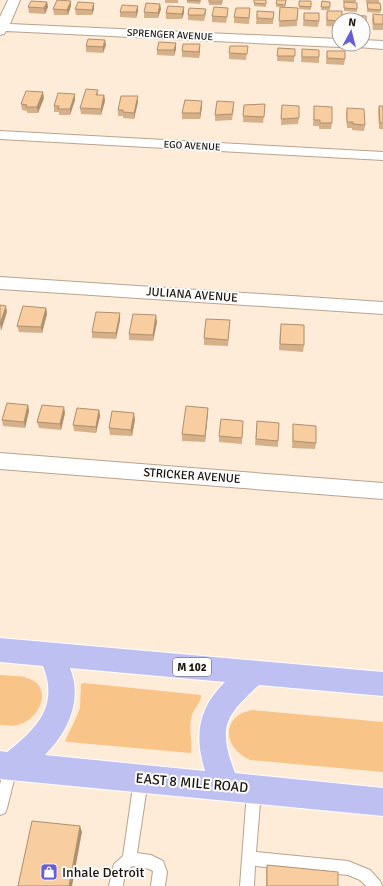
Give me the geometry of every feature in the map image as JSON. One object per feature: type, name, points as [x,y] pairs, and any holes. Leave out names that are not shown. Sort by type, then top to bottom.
[{"type":"highway","name":"M 102","points":[[0,650],[383,684]]},
{"type":"highway","points":[[6,765],[28,753],[44,737],[59,709],[62,686],[51,654]]},
{"type":"highway","points":[[225,786],[213,751],[211,739],[212,725],[216,714],[225,700],[255,672]]},
{"type":"highway","name":"EAST 8 MILE ROAD","points":[[6,765],[383,802]]},
{"type":"street","points":[[0,29],[14,0]]},
{"type":"street","name":"SPRENGER AVENUE","points":[[0,29],[331,43]]},
{"type":"street","points":[[371,44],[383,45]]},
{"type":"street","name":"EGO AVENUE","points":[[0,135],[383,156]]},
{"type":"street","name":"JULIANA AVENUE","points":[[0,282],[383,308]]},
{"type":"street","name":"STRICKER AVENUE","points":[[0,461],[383,490]]},
{"type":"lane","points":[[0,808],[6,765]]},
{"type":"lane","points":[[116,886],[119,869],[129,859],[141,778]]},
{"type":"lane","points":[[247,886],[254,789]]},
{"type":"lane","points":[[249,858],[348,868],[365,875],[375,886]]},
{"type":"lane","points":[[129,859],[151,862],[158,866],[160,872],[158,886]]},
{"type":"shaded area","points":[[0,675],[19,676],[30,679],[41,689],[41,703],[38,710],[27,721],[11,726],[0,725]]},
{"type":"shaded area","points":[[84,683],[201,695],[191,720],[191,753],[65,741],[80,708],[81,684]]},
{"type":"shaded area","points":[[252,710],[383,722],[383,772],[250,760],[234,748],[230,740],[229,732],[230,725],[235,719],[242,713]]},
{"type":"building","points":[[57,0],[71,1],[67,10],[53,9]]},
{"type":"building","points":[[209,0],[222,0],[222,2],[209,2]]},
{"type":"building","points":[[254,0],[266,0],[266,4],[254,3]]},
{"type":"building","points":[[277,0],[286,0],[285,5],[276,4]]},
{"type":"building","points":[[31,1],[47,2],[44,8],[28,7]]},
{"type":"building","points":[[299,1],[311,1],[311,7],[299,6]]},
{"type":"building","points":[[322,1],[330,2],[330,7],[321,7]]},
{"type":"building","points":[[78,2],[94,3],[92,10],[75,9]]},
{"type":"building","points":[[344,2],[357,3],[357,9],[344,8]]},
{"type":"building","points":[[146,3],[160,4],[158,13],[144,12]]},
{"type":"building","points":[[367,3],[380,3],[381,10],[368,9]]},
{"type":"building","points":[[122,5],[138,6],[136,12],[120,12]]},
{"type":"building","points":[[168,6],[184,7],[182,14],[166,13]]},
{"type":"building","points":[[214,7],[228,8],[227,17],[212,16]]},
{"type":"building","points":[[280,7],[298,8],[297,20],[279,21]]},
{"type":"building","points":[[189,8],[206,9],[204,15],[188,15]]},
{"type":"building","points":[[236,8],[250,8],[249,18],[234,17]]},
{"type":"building","points":[[257,11],[274,12],[273,19],[257,18]]},
{"type":"building","points":[[327,11],[342,11],[331,12],[331,20],[327,20]]},
{"type":"building","points":[[304,13],[319,13],[319,21],[304,20]]},
{"type":"building","points":[[373,14],[383,15],[383,24],[374,24]]},
{"type":"building","points":[[88,39],[105,40],[103,47],[86,46]]},
{"type":"building","points":[[159,42],[176,43],[174,50],[157,50]]},
{"type":"building","points":[[183,44],[200,44],[199,52],[182,51]]},
{"type":"building","points":[[230,46],[248,46],[247,54],[229,53]]},
{"type":"building","points":[[278,48],[295,49],[295,56],[277,56]]},
{"type":"building","points":[[302,49],[319,50],[319,57],[302,57]]},
{"type":"building","points":[[327,51],[345,52],[345,59],[327,58]]},
{"type":"building","points":[[86,89],[98,90],[96,95],[104,95],[101,109],[80,108]]},
{"type":"building","points":[[26,91],[43,92],[37,107],[26,107],[27,105],[21,104]]},
{"type":"building","points":[[58,93],[75,94],[70,109],[58,109],[59,106],[54,106]]},
{"type":"building","points":[[121,96],[138,96],[134,113],[118,110]]},
{"type":"building","points":[[185,100],[202,101],[200,113],[182,113]]},
{"type":"building","points":[[217,101],[234,102],[232,114],[215,115]]},
{"type":"building","points":[[265,104],[264,117],[243,116],[244,105]]},
{"type":"building","points":[[282,105],[299,106],[299,118],[281,119]]},
{"type":"building","points":[[314,106],[332,107],[332,123],[320,123],[320,120],[314,120]]},
{"type":"building","points":[[379,106],[383,106],[383,123],[380,123]]},
{"type":"building","points":[[347,108],[364,109],[365,125],[347,122]]},
{"type":"building","points":[[0,305],[6,306],[0,324]]},
{"type":"building","points":[[23,306],[46,308],[41,327],[17,326]]},
{"type":"building","points":[[96,312],[120,313],[116,333],[92,332]]},
{"type":"building","points":[[133,314],[156,315],[153,335],[129,334]]},
{"type":"building","points":[[206,319],[230,320],[228,340],[204,338]]},
{"type":"building","points":[[281,324],[304,325],[304,345],[280,344]]},
{"type":"building","points":[[7,403],[28,405],[24,422],[2,420]]},
{"type":"building","points":[[42,405],[64,407],[60,424],[37,422]]},
{"type":"building","points":[[186,406],[208,408],[205,436],[182,434]]},
{"type":"building","points":[[77,408],[99,410],[96,427],[73,425]]},
{"type":"building","points":[[112,411],[134,413],[131,430],[109,428]]},
{"type":"building","points":[[221,419],[243,421],[242,438],[219,436]]},
{"type":"building","points":[[257,421],[279,423],[278,441],[256,439]]},
{"type":"building","points":[[293,424],[316,426],[316,443],[293,441]]},
{"type":"building","points":[[32,821],[80,826],[69,886],[18,886]]},
{"type":"building","points":[[267,865],[338,872],[338,886],[267,886]]},
{"type":"place","name":"Inhale Detroit","points":[[49,872]]}]
